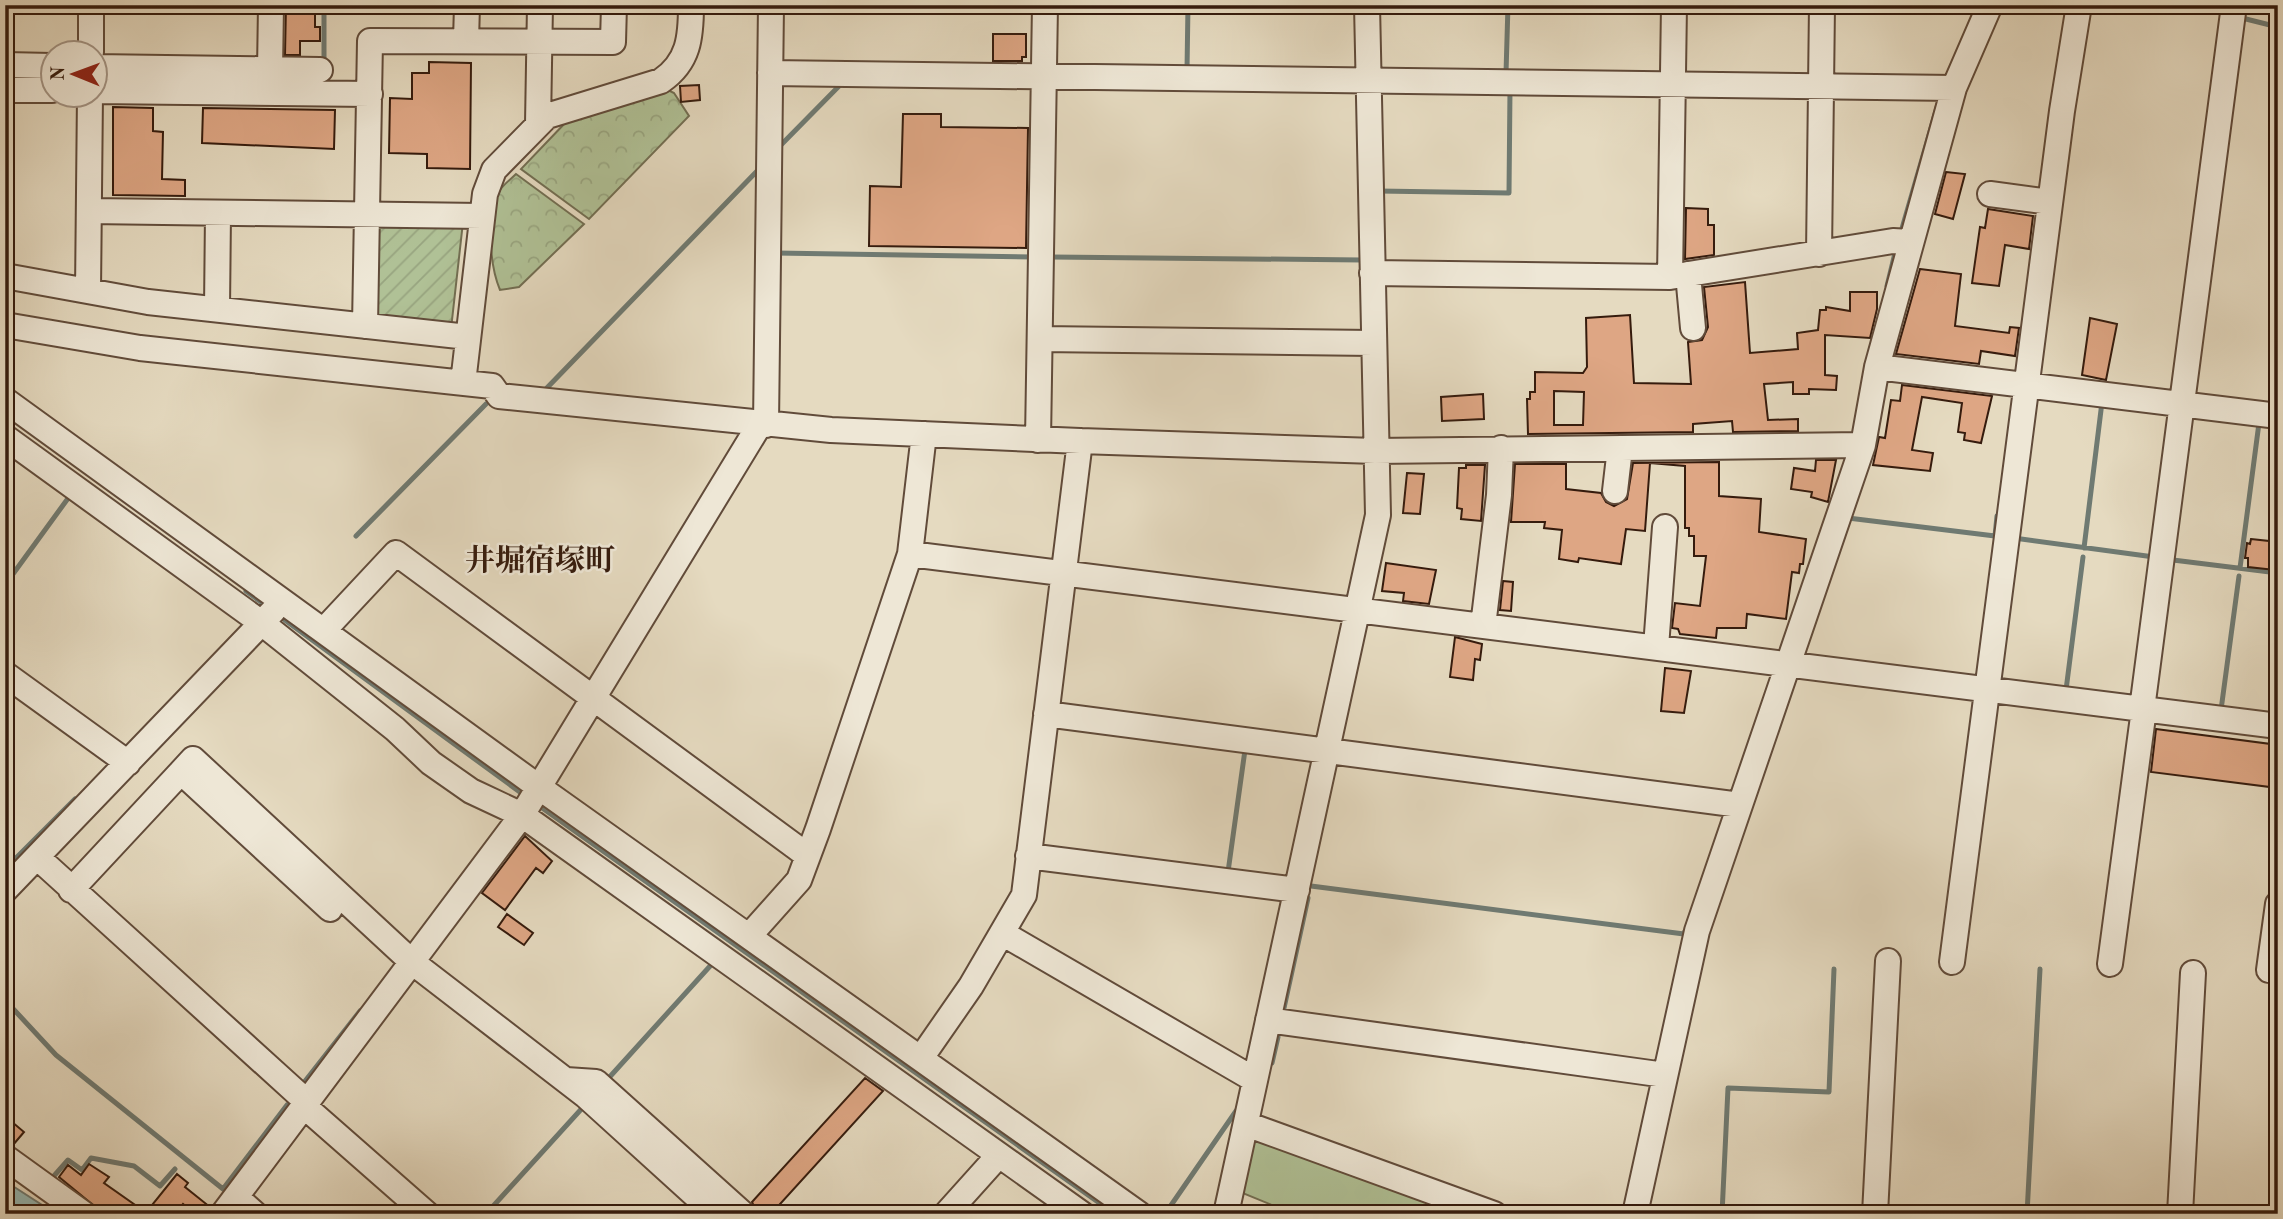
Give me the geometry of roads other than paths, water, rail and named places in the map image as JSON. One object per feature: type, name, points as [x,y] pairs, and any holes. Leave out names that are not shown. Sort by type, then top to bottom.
[{"type":"street","points":[[91,5],[91,38]]},
{"type":"street","points":[[270,69],[271,5]]},
{"type":"street","points":[[466,41],[467,5]]},
{"type":"street","points":[[538,124],[540,5]]},
{"type":"street","points":[[365,326],[370,41],[613,42],[614,5]]},
{"type":"street","points":[[463,383],[485,194],[494,170],[547,116],[661,81],[674,72],[691,38],[691,5]]},
{"type":"street","points":[[255,1214],[230,1205],[531,801],[763,424],[771,5]]},
{"type":"street","points":[[1038,440],[1045,5]]},
{"type":"street","points":[[1226,1214],[1378,515],[1367,5]]},
{"type":"street","points":[[1674,5],[1673,84],[1679,276],[1693,328]]},
{"type":"street","points":[[1819,254],[1822,5]]},
{"type":"street","points":[[1634,1214],[1697,931],[1863,445],[1877,367],[1954,88],[1990,5]]},
{"type":"street","points":[[1952,962],[2050,202],[2079,5]]},
{"type":"street","points":[[2110,964],[2180,404],[2234,5]]},
{"type":"street","points":[[5,65],[38,66]]},
{"type":"street","points":[[108,67],[320,70]]},
{"type":"street","points":[[770,73],[1954,88]]},
{"type":"street","points":[[5,90],[38,90]]},
{"type":"street","points":[[108,91],[370,94]]},
{"type":"street","points":[[88,291],[90,108]]},
{"type":"street","points":[[1990,194],[2050,202]]},
{"type":"street","points":[[89,211],[482,216]]},
{"type":"street","points":[[217,309],[218,213]]},
{"type":"street","points":[[1372,273],[1679,276],[1893,242],[1910,242]]},
{"type":"street","points":[[5,276],[217,309],[468,337]]},
{"type":"street","points":[[5,325],[140,348],[492,386],[499,396],[763,424],[1080,442],[1375,450],[1668,449],[1720,444],[1863,445]]},
{"type":"street","points":[[1040,339],[1373,343]]},
{"type":"street","points":[[1877,367],[2278,416]]},
{"type":"street","points":[[5,400],[272,612],[431,763],[471,791],[531,801],[749,936],[1139,1214]]},
{"type":"street","points":[[749,936],[799,880],[808,856],[910,554],[924,434]]},
{"type":"street","points":[[5,437],[272,612],[324,630],[531,801],[999,1155],[1082,1214]]},
{"type":"street","points":[[921,1058],[971,986],[1024,895],[1080,442]]},
{"type":"street","points":[[1483,626],[1499,495],[1501,448]]},
{"type":"street","points":[[1615,491],[1620,449]]},
{"type":"street","points":[[1656,647],[1665,527]]},
{"type":"street","points":[[324,630],[396,554],[808,856]]},
{"type":"street","points":[[910,554],[2278,726]]},
{"type":"street","points":[[5,890],[272,612]]},
{"type":"street","points":[[5,674],[121,770]]},
{"type":"street","points":[[5,694],[99,761],[121,770]]},
{"type":"street","points":[[1046,714],[1740,805]]},
{"type":"street","points":[[71,890],[193,759],[407,969],[566,1080],[716,1214]]},
{"type":"street","points":[[1028,856],[1297,890]]},
{"type":"street","points":[[37,857],[427,1214]]},
{"type":"street","points":[[2269,970],[2278,904]]},
{"type":"street","points":[[1002,933],[1255,1080]]},
{"type":"street","points":[[1875,1214],[1888,961]]},
{"type":"street","points":[[2180,1214],[2193,974]]},
{"type":"street","points":[[1268,1020],[1665,1075]]},
{"type":"street","points":[[566,1080],[597,1082],[743,1214]]},
{"type":"street","points":[[1245,1124],[1494,1214]]},
{"type":"street","points":[[946,1214],[999,1155]]},
{"type":"street","points":[[5,1157],[84,1214]]},
{"type":"water","points":[[5,1181],[56,1214],[5,1214]]},
{"type":"waterway","points":[[11,56],[12,5]]},
{"type":"waterway","points":[[324,5],[324,60]]},
{"type":"waterway","points":[[1187,70],[1188,5]]},
{"type":"waterway","points":[[1506,73],[1508,5]]},
{"type":"waterway","points":[[2201,5],[2225,12]]},
{"type":"waterway","points":[[2242,18],[2278,27]]},
{"type":"waterway","points":[[777,149],[844,81]]},
{"type":"waterway","points":[[1378,191],[1509,193],[1510,89]]},
{"type":"waterway","points":[[1901,232],[1938,104]]},
{"type":"waterway","points":[[542,393],[760,168]]},
{"type":"waterway","points":[[1887,286],[1896,249]]},
{"type":"waterway","points":[[775,253],[1034,257]]},
{"type":"waterway","points":[[1051,257],[1362,260],[1362,256]]},
{"type":"waterway","points":[[2084,548],[2102,402]]},
{"type":"waterway","points":[[356,536],[486,404]]},
{"type":"waterway","points":[[2240,568],[2259,423]]},
{"type":"waterway","points":[[5,585],[69,497]]},
{"type":"waterway","points":[[1848,518],[1995,536],[1997,516]]},
{"type":"waterway","points":[[2014,538],[2154,557]]},
{"type":"waterway","points":[[2066,690],[2083,557]]},
{"type":"waterway","points":[[2173,560],[2278,573]]},
{"type":"waterway","points":[[2221,710],[2239,576]]},
{"type":"waterway","points":[[246,591],[268,607]]},
{"type":"waterway","points":[[278,615],[524,795]]},
{"type":"waterway","points":[[1232,872],[1228,872],[1245,750]]},
{"type":"waterway","points":[[5,869],[75,799]]},
{"type":"waterway","points":[[538,805],[1115,1214]]},
{"type":"waterway","points":[[2270,900],[2278,841]]},
{"type":"waterway","points":[[1311,886],[1684,934],[1685,931]]},
{"type":"waterway","points":[[1284,1008],[1308,898]]},
{"type":"waterway","points":[[606,1081],[711,965]]},
{"type":"waterway","points":[[1722,1214],[1728,1088],[1829,1092],[1834,969]]},
{"type":"waterway","points":[[2027,1214],[2040,969]]},
{"type":"waterway","points":[[5,1000],[56,1055],[223,1189],[287,1105]]},
{"type":"waterway","points":[[302,1085],[360,1011]]},
{"type":"waterway","points":[[1272,1063],[1278,1037]]},
{"type":"waterway","points":[[486,1214],[585,1105]]},
{"type":"waterway","points":[[1165,1214],[1236,1111]]},
{"type":"waterway","points":[[53,1177],[68,1160],[82,1170],[91,1158],[134,1166],[160,1186],[175,1169]]},
{"type":"district","name":"井堀宿塚町","points":[[540,562]]}]
